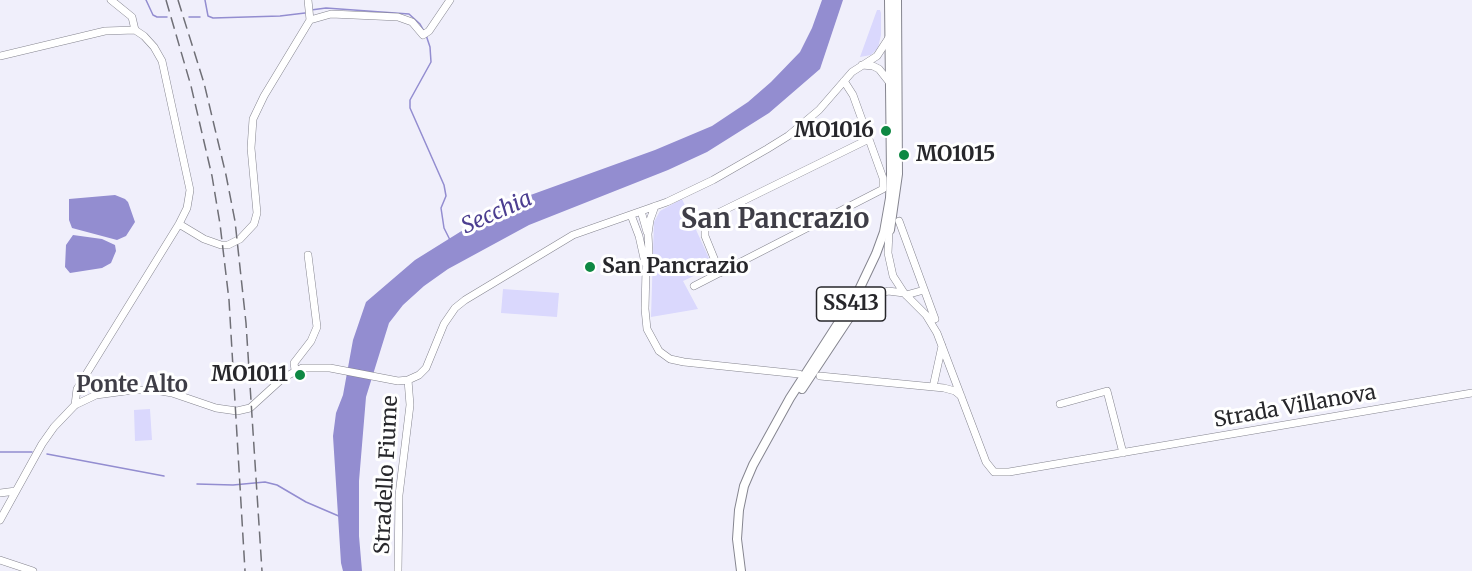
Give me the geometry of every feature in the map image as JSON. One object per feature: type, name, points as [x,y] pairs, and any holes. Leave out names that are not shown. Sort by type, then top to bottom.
[{"type":"main road","name":"SS413","points":[[741,571],[738,527],[744,486],[759,452],[790,398],[857,294],[884,232],[890,198],[891,174],[889,0]]},
{"type":"main road","name":"SS413","points":[[778,421],[845,324],[871,277],[889,231],[898,174],[897,0]]},
{"type":"street","points":[[111,0],[132,17],[135,30]]},
{"type":"street","points":[[179,224],[204,239],[221,245],[240,239],[254,224],[257,213],[251,148],[253,119],[264,96],[310,20],[308,0]]},
{"type":"street","points":[[310,20],[337,14],[398,17],[412,22],[423,35],[429,31],[450,0]]},
{"type":"street","points":[[0,56],[105,31],[135,30],[144,36],[162,61],[190,185],[187,208],[179,224],[76,389],[75,405]]},
{"type":"street","points":[[0,520],[42,444],[65,414],[88,398],[106,393],[145,389],[172,393],[216,408],[244,411],[283,378],[295,370],[308,367],[330,368],[392,380],[408,380],[419,375],[426,368],[444,324],[455,308],[465,300],[573,235],[656,206],[713,180],[788,136],[819,110],[852,72],[877,56],[890,36]]},
{"type":"street","points":[[862,65],[879,69],[891,84]]},
{"type":"street","points":[[694,286],[880,192],[884,186],[883,178],[854,95],[844,81]]},
{"type":"street","points":[[720,273],[705,236],[705,225],[710,218],[869,139]]},
{"type":"street","points":[[656,206],[650,220],[648,234],[645,309],[647,330],[655,346],[664,355],[684,362],[799,374]]},
{"type":"street","points":[[641,211],[648,234]]},
{"type":"street","points":[[631,215],[639,236],[646,269]]},
{"type":"street","points":[[898,221],[935,319]]},
{"type":"street","points":[[889,231],[888,253],[896,283],[926,315],[942,342],[964,401]]},
{"type":"street","points":[[295,370],[294,363],[311,341],[317,327],[308,255]]},
{"type":"street","points":[[845,324],[863,303],[877,295],[888,291],[905,294],[924,290]]},
{"type":"street","points":[[933,387],[942,342]]},
{"type":"street","points":[[820,376],[933,387],[955,391],[964,401]]},
{"type":"street","name":"Stradello Fiume","points":[[398,571],[399,495],[410,405],[408,380]]},
{"type":"street","points":[[1060,404],[1107,391],[1123,453]]},
{"type":"street","name":"Strada Villanova","points":[[964,401],[986,462],[994,472],[1009,472],[1472,393]]},
{"type":"street","points":[[0,493],[16,491]]},
{"type":"street","points":[[0,560],[33,571]]},
{"type":"shaded area","points":[[877,10],[881,13],[881,35],[878,48],[871,55],[860,57]]},
{"type":"shaded area","points":[[682,199],[713,267],[683,281],[698,309],[651,317],[654,222],[660,211]]},
{"type":"shaded area","points":[[503,289],[559,293],[557,317],[501,313]]},
{"type":"shaded area","points":[[150,409],[152,440],[135,441],[134,410]]},
{"type":"water","name":"Secchia","points":[[822,0],[843,0],[820,69],[769,113],[707,152],[668,170],[529,225],[448,269],[403,305],[389,323],[366,397],[359,481],[359,536],[362,571],[343,571],[333,436],[353,340],[366,302],[415,260],[484,217],[525,197],[655,150],[712,126],[748,102],[800,52]]},
{"type":"water","points":[[115,195],[128,202],[135,222],[126,236],[117,240],[72,228],[69,220],[69,199]]},
{"type":"water","points":[[73,235],[102,239],[115,245],[116,251],[111,263],[102,268],[70,273],[65,267],[66,245]]},
{"type":"waterway","points":[[146,0],[153,15],[167,17]]},
{"type":"waterway","points":[[205,0],[208,16],[213,18],[305,13]]},
{"type":"waterway","points":[[311,10],[326,8],[409,14],[424,31]]},
{"type":"waterway","points":[[189,17],[200,17]]},
{"type":"waterway","points":[[426,35],[431,62],[410,100],[410,108],[444,185],[446,196],[441,208],[444,228],[450,240]]},
{"type":"waterway","points":[[0,452],[32,452]]},
{"type":"waterway","points":[[47,454],[164,476]]},
{"type":"waterway","points":[[197,484],[233,485],[265,482],[277,485],[306,502],[341,517]]},
{"type":"railway","points":[[166,0],[191,86],[212,176],[220,224],[229,300],[245,571]]},
{"type":"railway","points":[[178,0],[204,83],[235,221],[246,323],[262,571]]},
{"type":"place","name":"MO1016","points":[[886,131]]},
{"type":"place","name":"MO1015","points":[[904,155]]},
{"type":"place","name":"San Pancrazio","points":[[590,267]]},
{"type":"place","name":"MO1011","points":[[300,375]]},
{"type":"district","name":"San Pancrazio","points":[[775,220]]},
{"type":"district","name":"Ponte Alto","points":[[132,386]]}]
